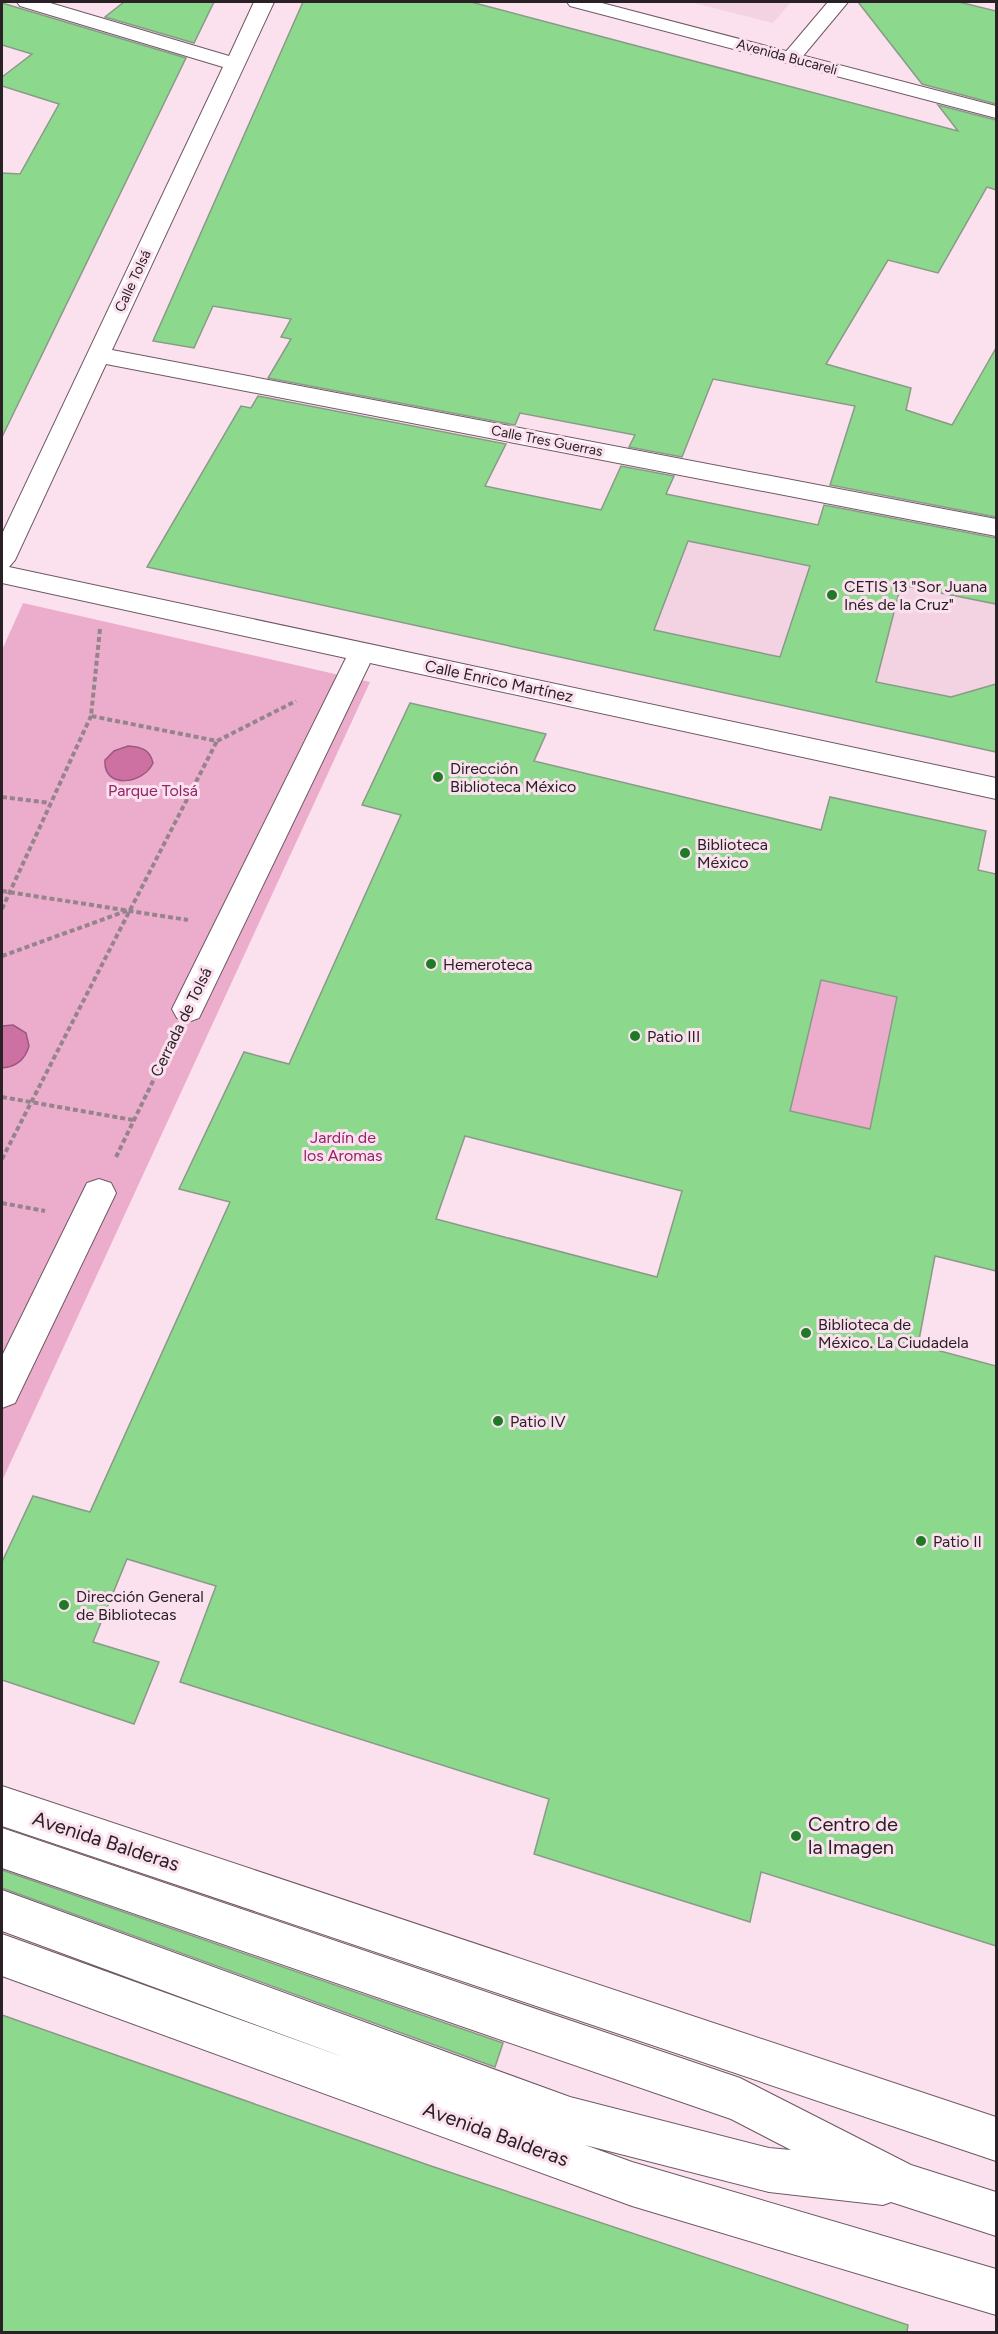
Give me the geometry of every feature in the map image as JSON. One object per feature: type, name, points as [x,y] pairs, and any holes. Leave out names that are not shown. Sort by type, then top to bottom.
[{"type":"street","points":[[27,2],[235,64]]},
{"type":"street","name":"Calle Tolsá","points":[[2,560],[264,2]]},
{"type":"street","name":"Avenida Bucareli","points":[[577,2],[996,112]]},
{"type":"street","points":[[791,58],[838,2]]},
{"type":"street","name":"Calle Tres Guerras","points":[[98,355],[996,528]]},
{"type":"street","name":"Calle Enrico Martínez","points":[[2,574],[104,596],[357,662],[996,789]]},
{"type":"street","name":"Cerrada de Tolsá","points":[[188,1009],[357,662]]},
{"type":"street","points":[[2,1392],[99,1192]]},
{"type":"street","name":"Avenida Balderas","points":[[2,1806],[996,2139]]},
{"type":"street","points":[[2,1848],[740,2100],[903,2185],[996,2214]]},
{"type":"street","points":[[2,1911],[570,2120],[769,2170],[903,2185]]},
{"type":"street","name":"Avenida Balderas","points":[[2,1955],[632,2184],[996,2292]]},
{"type":"path","points":[[2,909],[91,716],[104,596]]},
{"type":"path","points":[[2,1159],[217,741],[357,662]]},
{"type":"path","points":[[91,716],[217,741]]},
{"type":"path","points":[[2,796],[50,803]]},
{"type":"path","points":[[2,891],[228,926]]},
{"type":"path","points":[[2,956],[130,910]]},
{"type":"path","name":"Cerrada de Tolsá","points":[[99,1192],[188,1009]]},
{"type":"path","points":[[2,1097],[133,1120]]},
{"type":"shaded area","points":[[690,2],[791,2],[773,23]]},
{"type":"shaded area","name":"CETIS 13 \"Sor Juana Inés de la Cruz\"","points":[[703,502],[996,561],[996,752],[636,674]]},
{"type":"shaded area","points":[[128,746],[144,750],[150,755],[153,763],[141,776],[125,781],[117,780],[106,770],[105,760],[114,751]]},
{"type":"shaded area","points":[[13,1025],[26,1033],[29,1046],[19,1062],[2,1068],[2,1026]]},
{"type":"green space","name":"Parque Tolsá","points":[[23,603],[370,682],[2,1481],[2,650]]},
{"type":"green space","points":[[821,980],[897,997],[870,1129],[790,1111]]},
{"type":"building","points":[[124,2],[214,2],[194,43],[105,17]]},
{"type":"building","points":[[303,2],[471,2],[958,131],[938,105],[996,120],[996,190],[987,187],[938,273],[888,260],[826,364],[911,388],[906,410],[952,425],[996,348],[996,517],[830,485],[855,406],[713,379],[682,457],[629,447],[635,435],[520,413],[515,425],[268,378],[291,339],[281,337],[291,319],[213,306],[194,348],[153,341]]},
{"type":"building","points":[[858,2],[959,2],[996,11],[996,104],[922,84]]},
{"type":"building","points":[[2,3],[186,58],[2,437],[2,173],[20,174],[59,104],[2,86],[2,77],[32,54],[2,45]]},
{"type":"building","points":[[258,396],[506,444],[485,486],[601,510],[621,466],[674,476],[666,494],[818,525],[824,505],[996,538],[996,604],[901,585],[876,682],[951,697],[996,684],[996,752],[147,567],[241,406],[251,408]],"holes":[[[688,541],[810,566],[780,657],[654,630]]]},
{"type":"building","name":"Biblioteca de México. La Ciudadela","points":[[410,703],[546,734],[534,761],[821,830],[830,797],[986,831],[978,870],[996,874],[996,1271],[935,1256],[918,1345],[996,1366],[996,1946],[761,1872],[750,1922],[534,1854],[549,1799],[180,1682],[216,1586],[127,1559],[93,1642],[159,1662],[134,1724],[2,1680],[2,1562],[33,1496],[90,1512],[230,1202],[179,1189],[244,1052],[289,1064],[401,815],[362,805]],"holes":[[[821,980],[897,997],[870,1129],[790,1111]],[[465,1136],[682,1191],[657,1277],[436,1219]]]},
{"type":"building","points":[[2,1870],[503,2043],[495,2067],[2,1888]]},
{"type":"building","points":[[2,2015],[431,2166],[908,2325],[907,2332],[2,2332]]},
{"type":"place","name":"CETIS 13 \"Sor Juana Inés de la Cruz\"","points":[[832,595]]},
{"type":"place","name":"Dirección Biblioteca México","points":[[438,777]]},
{"type":"place","name":"Biblioteca México","points":[[685,853]]},
{"type":"place","name":"Hemeroteca","points":[[431,964]]},
{"type":"place","name":"Patio III","points":[[635,1036]]},
{"type":"place","name":"Biblioteca de México. La Ciudadela","points":[[806,1333]]},
{"type":"place","name":"Patio IV","points":[[498,1421]]},
{"type":"place","name":"Patio II","points":[[921,1541]]},
{"type":"place","name":"Dirección General de Bibliotecas","points":[[64,1605]]},
{"type":"place","name":"Centro de la Imagen","points":[[796,1836]]},
{"type":"park label","name":"Jardín de los Aromas","points":[[343,1146]]}]
